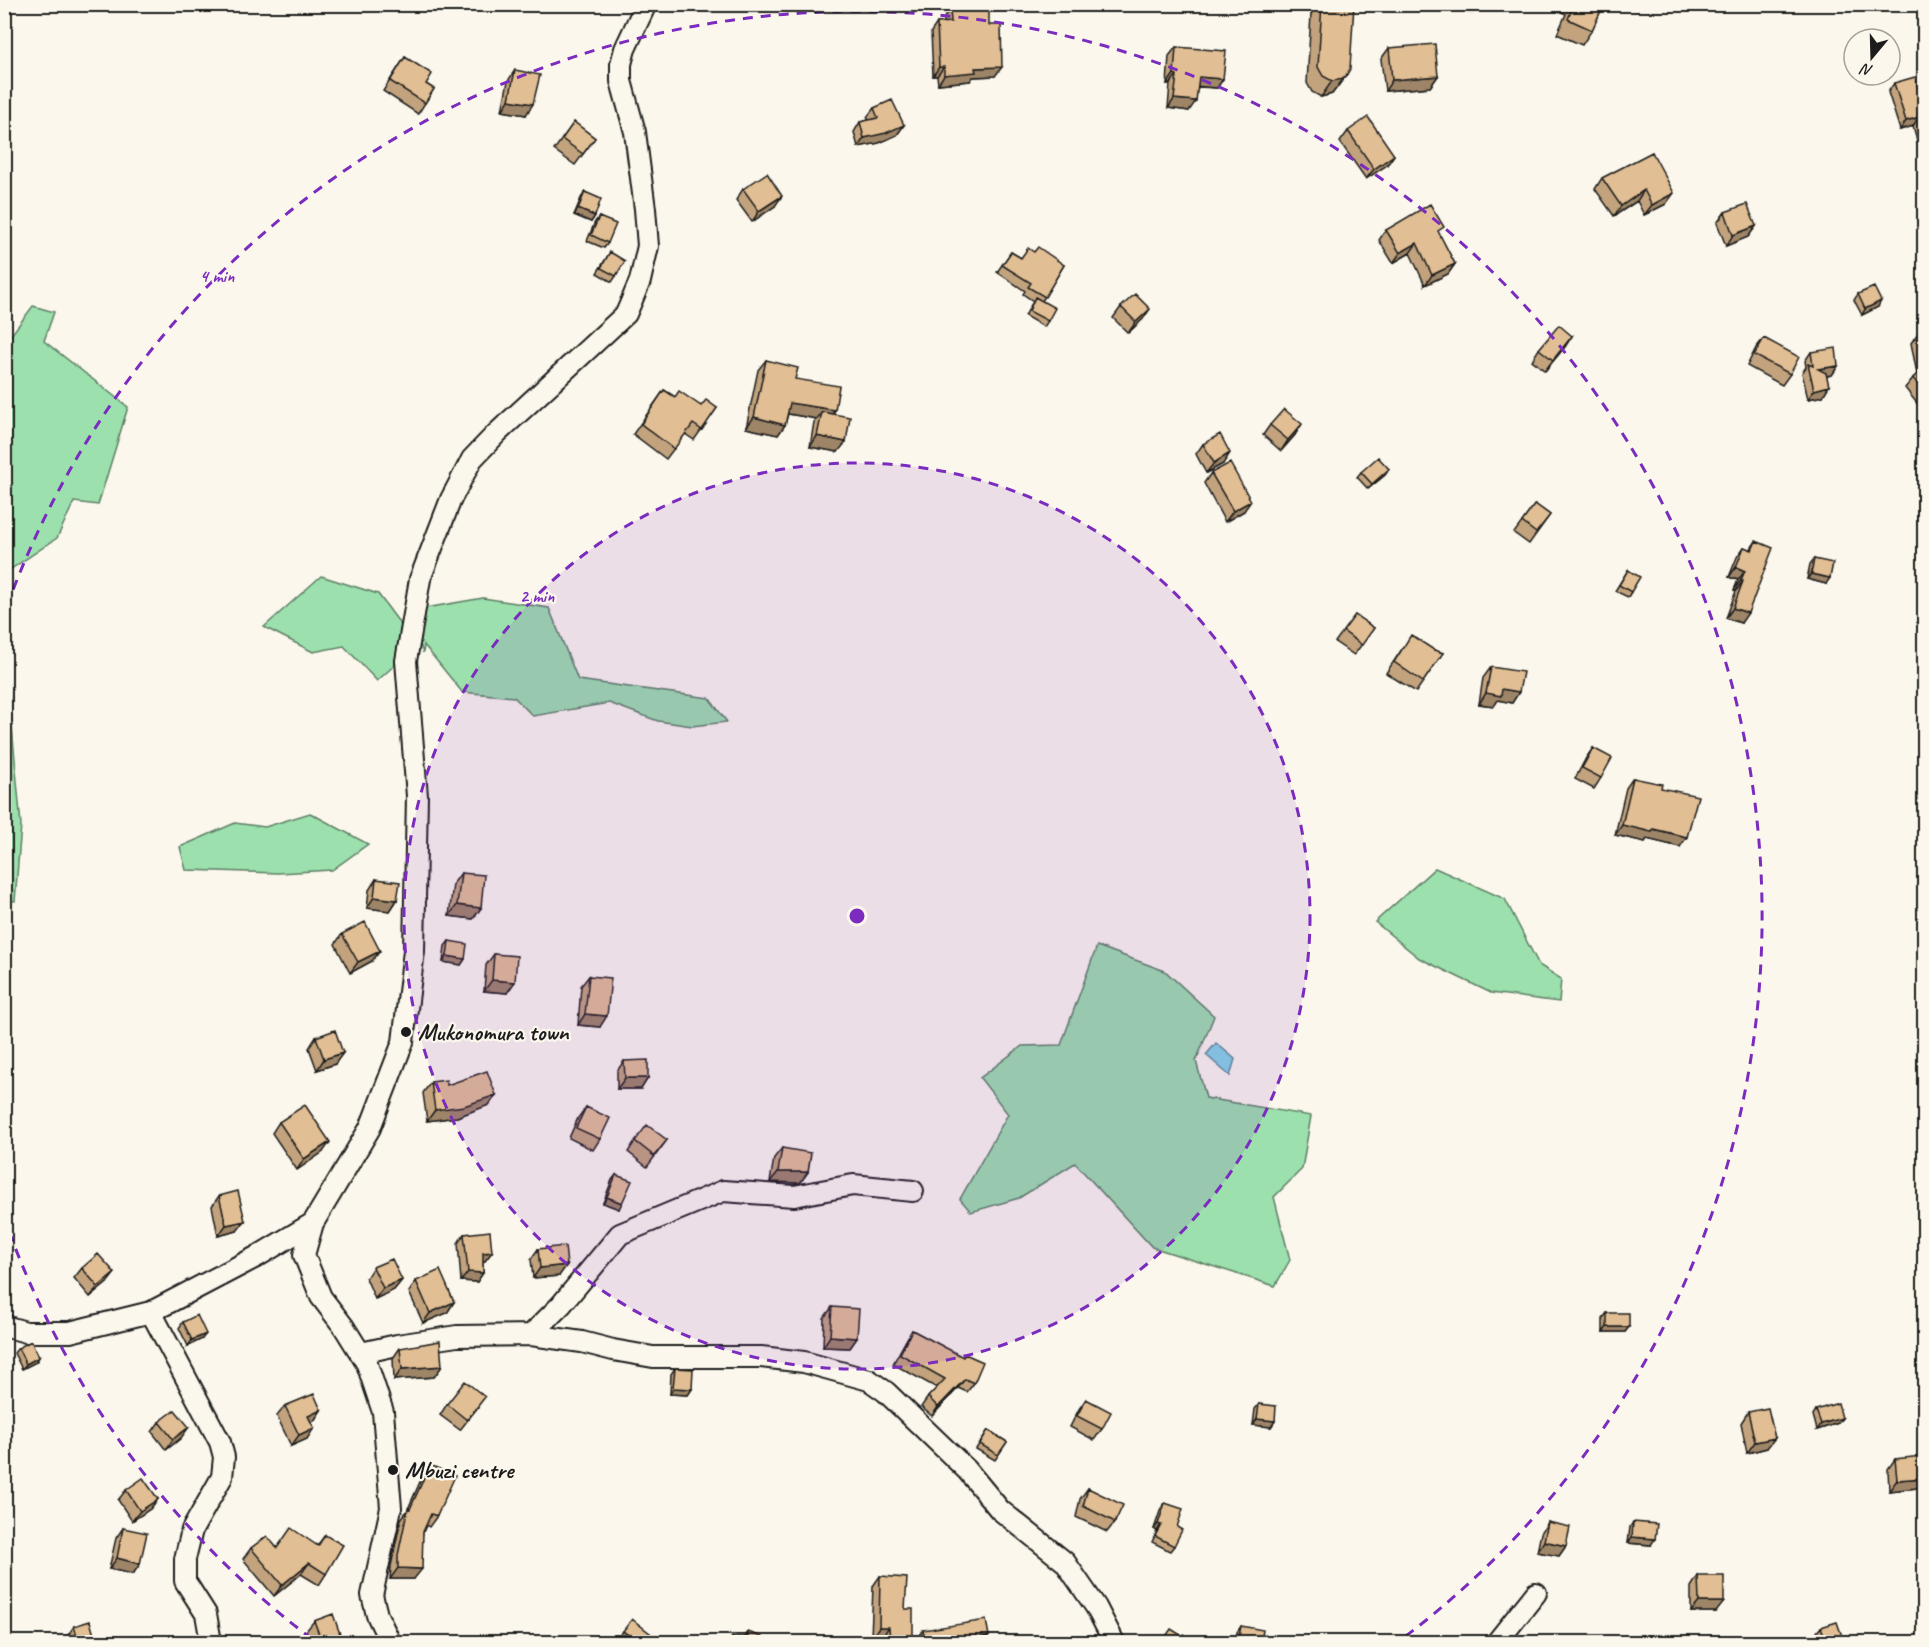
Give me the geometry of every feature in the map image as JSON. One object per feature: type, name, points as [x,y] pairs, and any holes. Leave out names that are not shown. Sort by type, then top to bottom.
[{"type":"street","points":[[390,1642],[377,1615],[372,1595],[391,1508],[383,1412],[367,1364],[344,1327],[321,1297],[304,1255],[313,1222],[370,1128],[403,1041],[414,951],[417,796],[406,661],[420,579],[451,499],[472,459],[626,314],[640,281],[648,246],[645,209],[635,132],[621,81],[621,64],[625,49],[646,4]]},
{"type":"street","points":[[531,1335],[561,1305],[620,1234],[723,1191],[794,1196],[853,1185],[913,1191]]},
{"type":"street","points":[[4,1324],[26,1332],[70,1332],[151,1312],[258,1256],[313,1222]]},
{"type":"street","points":[[151,1312],[220,1442],[224,1457],[222,1477],[192,1530],[185,1559],[185,1581],[206,1614],[211,1642]]},
{"type":"street","points":[[360,1353],[457,1336],[531,1335],[582,1342],[653,1357],[761,1356],[804,1362],[869,1380],[886,1392],[967,1470],[1000,1510],[1065,1562],[1096,1607],[1114,1642]]},
{"type":"street","points":[[1497,1642],[1536,1593]]},
{"type":"shaded area","points":[[1450,5],[1478,5],[1472,16]]},
{"type":"green space","points":[[33,306],[54,312],[44,341],[128,407],[98,505],[74,502],[57,538],[5,573],[5,343]]},
{"type":"green space","points":[[321,576],[378,594],[401,625],[396,664],[377,681],[344,646],[313,652],[264,627]]},
{"type":"green space","points":[[483,598],[549,608],[578,680],[709,698],[727,722],[692,726],[658,721],[609,703],[533,716],[514,697],[462,692],[424,645],[423,653],[416,634],[420,609]]},
{"type":"green space","points":[[4,682],[8,683],[21,825],[15,901],[4,900]]},
{"type":"green space","points":[[310,813],[368,844],[332,870],[278,873],[186,870],[180,847],[235,823],[265,827]]},
{"type":"green space","points":[[1435,868],[1505,899],[1539,965],[1561,979],[1559,1002],[1491,993],[1419,958],[1375,922]]},
{"type":"green space","points":[[1097,946],[1165,971],[1214,1016],[1196,1061],[1206,1098],[1311,1116],[1302,1169],[1274,1197],[1290,1260],[1275,1286],[1152,1247],[1075,1163],[1019,1198],[971,1212],[960,1199],[1008,1114],[980,1078],[1022,1046],[1061,1045]]},
{"type":"water","points":[[1216,1043],[1235,1059],[1230,1076],[1206,1055]]},
{"type":"building","points":[[1322,4],[1354,4],[1350,69],[1343,79],[1332,81],[1323,76],[1318,67]]},
{"type":"building","points":[[1574,4],[1604,4],[1592,30],[1568,19]]},
{"type":"building","points":[[989,8],[989,25],[1001,25],[1002,67],[975,68],[976,72],[944,75],[944,67],[939,67],[937,23],[951,22],[950,9]]},
{"type":"building","points":[[1435,44],[1438,76],[1392,80],[1389,48]]},
{"type":"building","points":[[1176,47],[1226,51],[1223,79],[1199,77],[1196,101],[1174,99],[1177,75],[1174,74]]},
{"type":"building","points":[[405,57],[432,74],[426,84],[434,89],[425,103],[390,81]]},
{"type":"building","points":[[515,70],[540,75],[533,104],[509,100]]},
{"type":"building","points":[[1915,77],[1924,109],[1924,136],[1919,117],[1906,121],[1895,87],[1902,87],[1902,81]]},
{"type":"building","points":[[892,100],[904,125],[886,133],[864,138],[860,122],[878,118],[874,108]]},
{"type":"building","points":[[1368,117],[1394,155],[1374,169],[1348,131]]},
{"type":"building","points":[[574,122],[595,138],[583,154],[562,139]]},
{"type":"building","points":[[1652,152],[1674,193],[1652,205],[1644,190],[1621,206],[1602,178]]},
{"type":"building","points":[[767,173],[782,196],[759,211],[743,189]]},
{"type":"building","points":[[585,192],[601,199],[595,216],[578,209]]},
{"type":"building","points":[[1430,204],[1444,227],[1438,231],[1455,264],[1432,275],[1417,243],[1400,253],[1386,230]]},
{"type":"building","points":[[1747,204],[1756,226],[1733,235],[1725,212]]},
{"type":"building","points":[[599,217],[616,224],[608,243],[591,235]]},
{"type":"building","points":[[1038,247],[1064,265],[1045,297],[1028,287],[1031,283],[1002,265],[1011,252],[1021,258],[1028,248],[1034,252]]},
{"type":"building","points":[[610,252],[625,261],[616,276],[601,268]]},
{"type":"building","points":[[1874,287],[1881,301],[1865,309],[1858,294]]},
{"type":"building","points":[[1135,294],[1150,309],[1136,322],[1121,307]]},
{"type":"building","points":[[1035,297],[1055,308],[1048,321],[1029,311]]},
{"type":"building","points":[[1559,325],[1572,336],[1553,360],[1539,349]]},
{"type":"building","points":[[1924,331],[1924,361],[1919,332]]},
{"type":"building","points":[[1764,338],[1799,357],[1790,374],[1754,355]]},
{"type":"building","points":[[1836,348],[1838,366],[1818,369],[1826,373],[1829,386],[1814,390],[1808,364],[1813,366],[1811,352]]},
{"type":"building","points":[[766,360],[798,368],[795,379],[839,386],[835,410],[790,403],[785,425],[754,417]]},
{"type":"building","points":[[1924,369],[1924,393],[1913,378]]},
{"type":"building","points":[[664,390],[675,397],[679,391],[701,406],[706,400],[717,408],[702,430],[693,424],[674,449],[641,424]]},
{"type":"building","points":[[1284,409],[1302,424],[1288,440],[1270,425]]},
{"type":"building","points":[[822,412],[850,417],[846,442],[817,436]]},
{"type":"building","points":[[1220,434],[1230,453],[1214,463],[1203,444]]},
{"type":"building","points":[[1378,457],[1389,469],[1372,484],[1361,472]]},
{"type":"building","points":[[1230,463],[1251,501],[1233,511],[1211,473]]},
{"type":"building","points":[[1535,504],[1550,515],[1536,533],[1522,522]]},
{"type":"building","points":[[1756,541],[1773,548],[1748,613],[1733,608],[1745,571],[1736,567],[1744,547],[1752,550]]},
{"type":"building","points":[[1814,559],[1833,563],[1830,578],[1811,574]]},
{"type":"building","points":[[1628,570],[1640,577],[1631,592],[1619,585]]},
{"type":"building","points":[[1355,615],[1374,628],[1362,645],[1343,631]]},
{"type":"building","points":[[1411,635],[1443,653],[1423,682],[1394,662]]},
{"type":"building","points":[[1491,667],[1523,672],[1519,692],[1502,689],[1501,696],[1486,693]]},
{"type":"building","points":[[1593,748],[1612,758],[1601,778],[1582,768]]},
{"type":"building","points":[[1633,778],[1662,784],[1661,788],[1698,796],[1687,837],[1622,825]]},
{"type":"building","points":[[461,873],[484,875],[481,908],[457,905]]},
{"type":"building","points":[[376,879],[400,882],[397,900],[374,897]]},
{"type":"building","points":[[365,922],[380,951],[358,962],[342,934]]},
{"type":"building","points":[[449,941],[467,944],[465,959],[447,956]]},
{"type":"building","points":[[494,954],[517,956],[515,982],[492,980]]},
{"type":"building","points":[[589,976],[611,978],[607,1016],[585,1014]]},
{"type":"building","points":[[335,1030],[343,1053],[324,1059],[316,1037]]},
{"type":"building","points":[[648,1060],[648,1078],[625,1078],[624,1061]]},
{"type":"building","points":[[487,1071],[496,1095],[464,1106],[435,1110],[431,1082],[446,1080],[447,1085]]},
{"type":"building","points":[[305,1105],[330,1142],[304,1159],[279,1122]]},
{"type":"building","points":[[586,1107],[610,1118],[600,1139],[576,1128]]},
{"type":"building","points":[[647,1125],[667,1140],[654,1156],[635,1141]]},
{"type":"building","points":[[782,1148],[811,1153],[808,1172],[778,1172]]},
{"type":"building","points":[[616,1175],[632,1181],[622,1203],[607,1197]]},
{"type":"building","points":[[238,1191],[245,1221],[226,1225],[219,1196]]},
{"type":"building","points":[[490,1231],[492,1252],[483,1253],[483,1273],[468,1272],[464,1234]]},
{"type":"building","points":[[565,1246],[567,1265],[540,1268],[538,1249]]},
{"type":"building","points":[[98,1254],[115,1273],[98,1287],[82,1268]]},
{"type":"building","points":[[392,1259],[402,1280],[383,1288],[373,1267]]},
{"type":"building","points":[[440,1270],[454,1302],[430,1313],[416,1281]]},
{"type":"building","points":[[832,1307],[859,1309],[857,1338],[830,1336]]},
{"type":"building","points":[[1607,1313],[1629,1313],[1629,1327],[1607,1327]]},
{"type":"building","points":[[197,1315],[206,1334],[192,1340],[183,1322]]},
{"type":"building","points":[[912,1330],[963,1357],[965,1354],[983,1362],[974,1383],[965,1379],[938,1407],[928,1397],[945,1379],[900,1354]]},
{"type":"building","points":[[31,1341],[39,1357],[26,1364],[18,1348]]},
{"type":"building","points":[[440,1341],[442,1366],[402,1369],[400,1348]]},
{"type":"building","points":[[675,1368],[693,1369],[692,1389],[673,1388]]},
{"type":"building","points":[[465,1381],[485,1397],[467,1420],[447,1404]]},
{"type":"building","points":[[314,1394],[321,1410],[308,1416],[314,1428],[299,1435],[285,1406]]},
{"type":"building","points":[[1086,1399],[1111,1412],[1102,1429],[1077,1416]]},
{"type":"building","points":[[1838,1403],[1842,1418],[1821,1424],[1816,1410]]},
{"type":"building","points":[[1259,1404],[1276,1406],[1275,1421],[1257,1419]]},
{"type":"building","points":[[1768,1408],[1775,1438],[1755,1442],[1748,1412]]},
{"type":"building","points":[[175,1410],[189,1427],[173,1439],[159,1422]]},
{"type":"building","points":[[988,1430],[1007,1442],[998,1455],[980,1444]]},
{"type":"building","points":[[1922,1456],[1924,1478],[1897,1480],[1895,1459]]},
{"type":"building","points":[[430,1465],[455,1476],[437,1516],[431,1514],[423,1532],[422,1569],[398,1568],[398,1555],[408,1508],[410,1509]]},
{"type":"building","points":[[143,1478],[158,1499],[140,1511],[126,1490]]},
{"type":"building","points":[[1088,1488],[1123,1505],[1115,1522],[1083,1506]]},
{"type":"building","points":[[1165,1503],[1183,1509],[1177,1527],[1182,1530],[1174,1546],[1155,1536],[1161,1525],[1158,1524]]},
{"type":"building","points":[[1548,1522],[1570,1527],[1566,1546],[1544,1541]]},
{"type":"building","points":[[1633,1522],[1657,1524],[1655,1539],[1632,1537]]},
{"type":"building","points":[[123,1528],[147,1533],[140,1564],[117,1558]]},
{"type":"building","points":[[291,1528],[318,1546],[325,1535],[343,1545],[326,1574],[309,1563],[282,1585],[251,1548],[267,1536],[277,1548]]},
{"type":"building","points":[[880,1576],[907,1578],[905,1609],[913,1609],[913,1642],[890,1642],[889,1627],[879,1627]]},
{"type":"building","points":[[1698,1576],[1724,1576],[1724,1602],[1699,1602]]},
{"type":"building","points":[[333,1614],[341,1637],[322,1642],[314,1621]]},
{"type":"building","points":[[632,1619],[651,1634],[645,1642],[638,1642],[623,1631]]},
{"type":"building","points":[[986,1620],[989,1636],[948,1642],[925,1642],[923,1630]]},
{"type":"building","points":[[90,1621],[96,1642],[79,1642],[74,1626]]},
{"type":"building","points":[[1837,1622],[1844,1642],[1827,1642],[1821,1627]]},
{"type":"building","points":[[1241,1626],[1263,1630],[1261,1642],[1238,1641]]},
{"type":"building","points":[[1171,1629],[1184,1637],[1181,1642],[1162,1642]]},
{"type":"building","points":[[748,1632],[762,1637],[762,1642],[732,1642],[732,1637],[748,1637]]},
{"type":"building","points":[[707,1637],[718,1642],[704,1642]]},
{"type":"building","points":[[1450,1639],[1476,1640],[1476,1642],[1450,1642]]},
{"type":"place","name":"Mukonomura town","points":[[406,1032]]},
{"type":"place","name":"Mbuzi centre","points":[[393,1470]]}]
